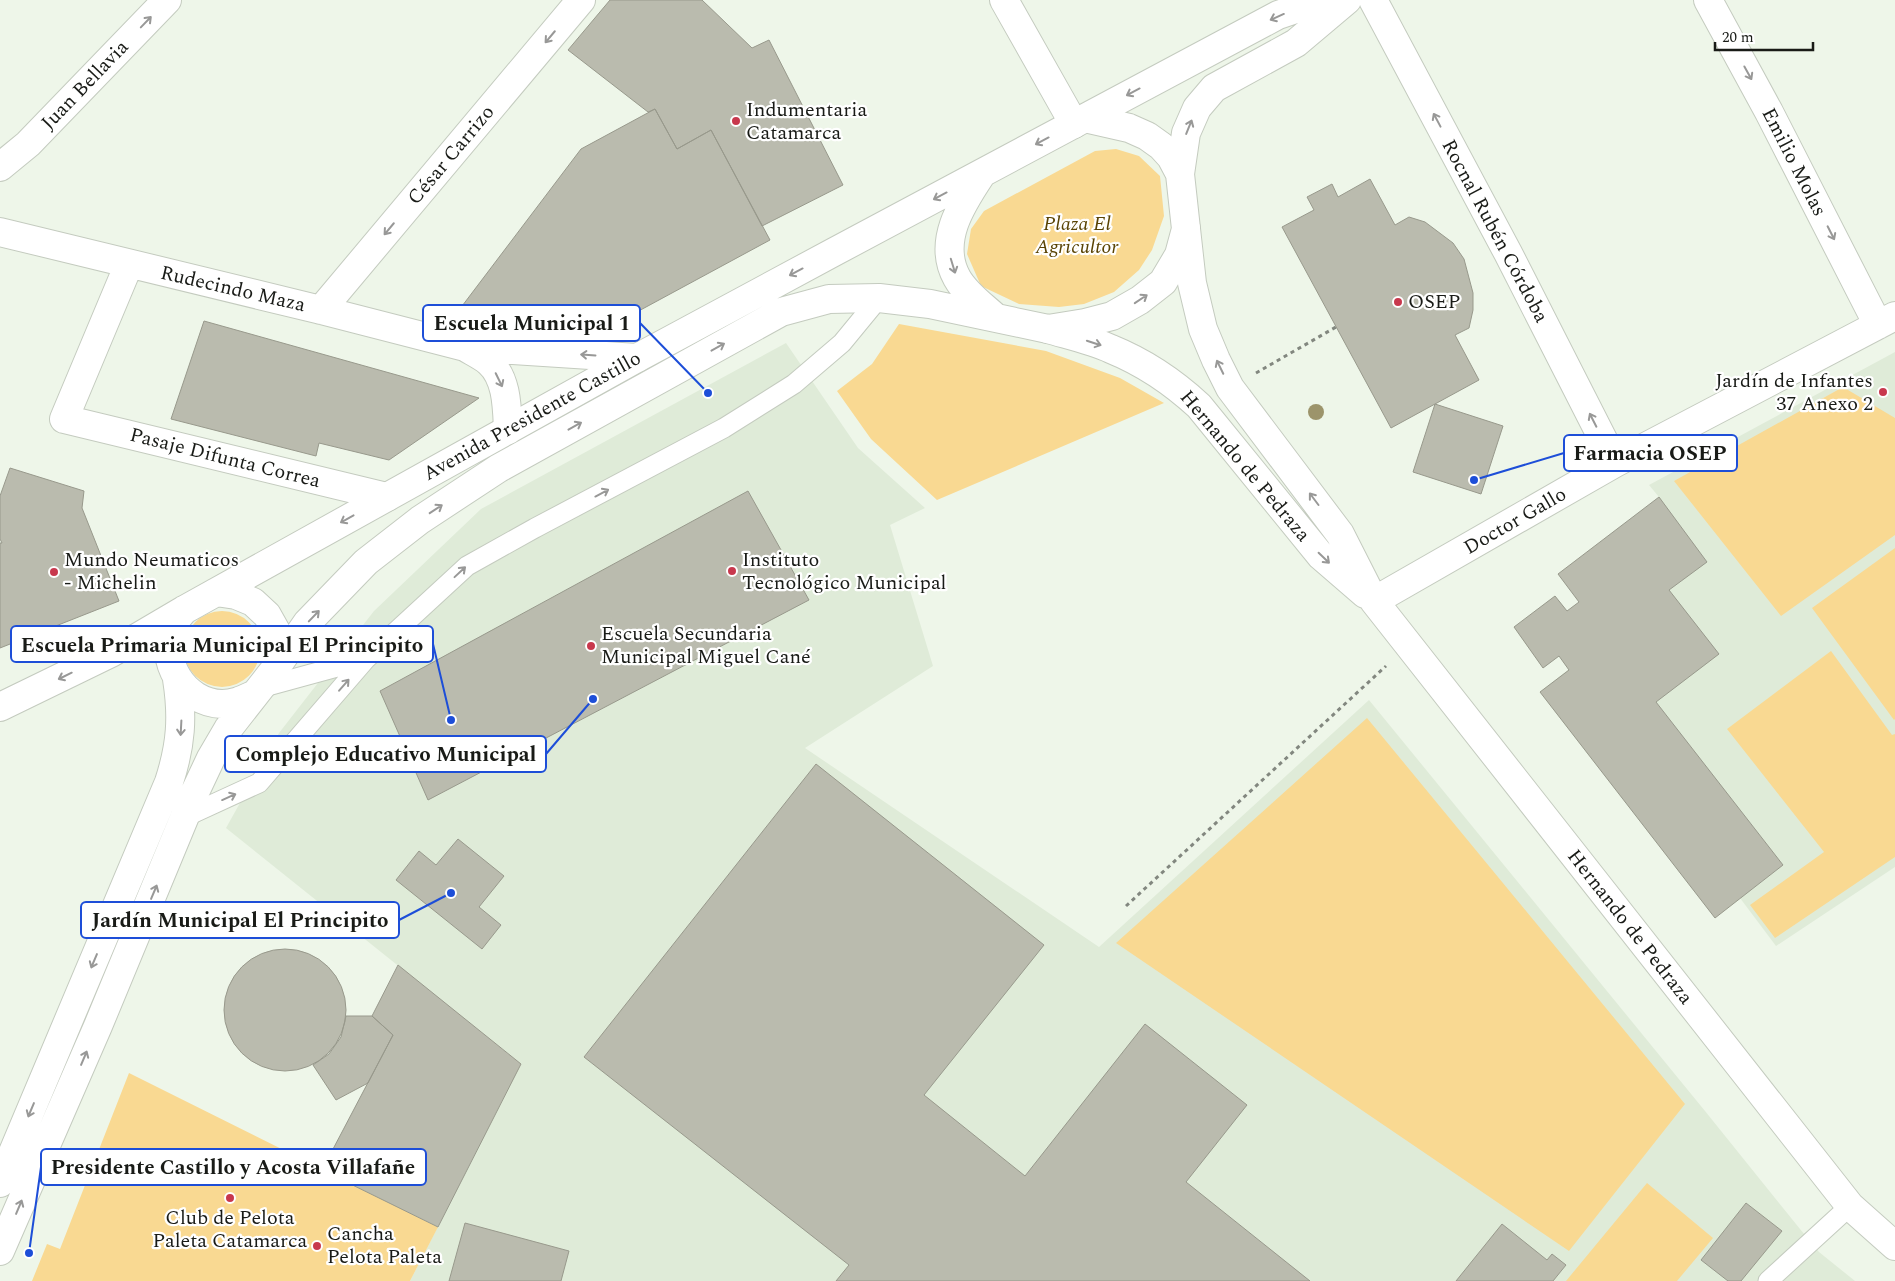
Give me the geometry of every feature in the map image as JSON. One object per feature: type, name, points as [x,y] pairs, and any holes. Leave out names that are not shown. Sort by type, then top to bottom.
[{"type":"street","name":"Juan Bellavia","points":[[0,168],[28,144],[167,0]]},
{"type":"street","name":"César Carrizo","points":[[321,310],[581,0]]},
{"type":"street","points":[[1004,0],[1079,121]]},
{"type":"street","points":[[1079,121],[1278,15],[1322,0]]},
{"type":"street","points":[[1180,174],[1186,133],[1197,108],[1214,88],[1296,43],[1347,0]]},
{"type":"street","name":"Rocnal Rubén Córdoba","points":[[1373,0],[1508,252],[1615,463]]},
{"type":"street","name":"Emilio Molas","points":[[1708,0],[1886,320]]},
{"type":"street","points":[[1079,121],[1129,128],[1147,136],[1161,146],[1171,157],[1180,174]]},
{"type":"street","name":"Avenida Presidente Castillo","points":[[216,592],[637,358],[1079,121]]},
{"type":"street","points":[[983,173],[964,200],[956,218],[950,237],[950,257],[957,278],[970,295],[995,317]]},
{"type":"street","name":"Hernando de Pedraza","points":[[1180,174],[1192,283],[1203,329],[1230,388],[1340,534],[1374,601],[1408,646],[1850,1206],[1895,1246]]},
{"type":"street","points":[[1048,329],[1112,316],[1140,300],[1163,282],[1178,255],[1186,229]]},
{"type":"street","name":"Rudecindo Maza","points":[[0,232],[465,347],[637,358]]},
{"type":"street","name":"Pasaje Difunta Correa","points":[[129,264],[64,419],[386,497]]},
{"type":"street","name":"Avenida Presidente Castillo","points":[[0,1251],[211,758],[228,730],[306,623],[366,562],[420,520],[499,468],[781,312],[830,299],[879,298],[930,304],[995,317]]},
{"type":"street","name":"Hernando de Pedraza","points":[[995,317],[1048,329],[1111,349],[1149,368],[1177,386],[1199,406],[1321,556],[1374,601]]},
{"type":"street","name":"Doctor Gallo","points":[[1374,601],[1615,463],[1886,320]]},
{"type":"street","name":"Rudecindo Maza","points":[[465,347],[490,363],[502,382],[508,430]]},
{"type":"street","points":[[0,707],[111,653],[216,592],[236,594],[253,602],[267,615],[276,631],[279,650],[263,684],[239,702],[221,704],[204,700],[189,692],[177,679]]},
{"type":"street","points":[[0,1183],[170,782],[178,756],[181,730],[181,703],[177,679],[170,662],[168,643],[173,625],[184,610]]},
{"type":"lane","points":[[185,817],[260,783],[366,659],[467,566],[724,428],[794,384],[842,343],[879,298]]},
{"type":"lane","points":[[263,684],[366,659]]},
{"type":"lane","points":[[1768,1281],[1850,1206]]},
{"type":"path","points":[[1230,388],[1336,327]]},
{"type":"path","points":[[1126,906],[1408,646]]},
{"type":"shaded area","points":[[786,343],[858,448],[925,508],[890,525],[933,666],[805,748],[1099,947],[1369,700],[1819,1252],[1855,1281],[410,1281],[521,1064],[226,828],[279,733],[374,611],[481,509]]},
{"type":"shaded area","points":[[1895,352],[1895,867],[1776,946],[1740,898],[1715,918],[1540,692],[1569,669],[1559,656],[1543,668],[1514,627],[1555,596],[1567,611],[1579,602],[1659,497],[1649,485]]},
{"type":"green space","name":"Plaza El Agricultor","points":[[1116,149],[1139,156],[1160,176],[1164,216],[1152,250],[1139,270],[1114,292],[1084,304],[1059,307],[1019,304],[981,286],[967,254],[971,229],[984,211],[1095,151]]},
{"type":"green space","points":[[899,324],[1046,351],[1120,378],[1164,403],[937,500],[871,439],[837,391],[872,364]]},
{"type":"green space","points":[[1843,387],[1895,418],[1895,535],[1781,616],[1674,481]]},
{"type":"green space","points":[[1895,548],[1895,719],[1894,720],[1812,608]]},
{"type":"green space","points":[[222,611],[237,614],[249,622],[257,634],[260,649],[257,664],[249,676],[237,684],[222,687],[207,684],[195,676],[187,664],[184,649],[187,634],[195,622],[207,614]]},
{"type":"green space","points":[[1831,651],[1892,735],[1895,734],[1895,857],[1775,938],[1750,905],[1824,852],[1727,729]]},
{"type":"green space","points":[[1367,718],[1685,1104],[1569,1251],[1116,943]]},
{"type":"green space","name":"Club de Pelota Paleta Catamarca","points":[[129,1073],[438,1227],[410,1281],[32,1281],[47,1244],[60,1249]]},
{"type":"green space","points":[[1647,1183],[1713,1238],[1677,1281],[1566,1281]]},
{"type":"building","name":"Indumentaria Catamarca","points":[[610,0],[702,0],[752,48],[769,40],[843,185],[762,226],[711,130],[677,149],[655,109],[648,112],[568,50]]},
{"type":"building","points":[[655,109],[677,149],[711,130],[770,240],[622,320],[453,318],[581,149]]},
{"type":"building","name":"OSEP","points":[[1370,179],[1395,225],[1409,217],[1425,222],[1453,243],[1464,259],[1473,293],[1473,310],[1469,328],[1455,335],[1479,380],[1391,428],[1282,227],[1314,210],[1307,197],[1332,184],[1338,197]]},
{"type":"building","points":[[204,321],[479,398],[389,460],[319,443],[316,456],[171,419]]},
{"type":"building","points":[[1435,404],[1503,426],[1481,494],[1413,472]]},
{"type":"building","name":"Mundo Neumaticos - Michelin","points":[[10,468],[84,491],[82,508],[119,601],[0,648],[0,543],[2,543],[0,539],[0,496]]},
{"type":"building","points":[[748,491],[809,600],[428,800],[380,691]]},
{"type":"building","points":[[1659,497],[1707,562],[1669,590],[1719,654],[1656,702],[1783,865],[1715,918],[1540,692],[1569,670],[1559,656],[1543,668],[1514,627],[1555,596],[1567,611],[1579,602],[1558,574]]},
{"type":"building","points":[[816,764],[1044,945],[924,1095],[1025,1176],[1145,1024],[1247,1105],[1186,1182],[1310,1281],[836,1281],[849,1265],[584,1057]]},
{"type":"building","points":[[458,839],[504,876],[479,907],[501,925],[482,949],[396,880],[419,851],[436,865]]},
{"type":"building","points":[[285,949],[308,954],[328,967],[341,987],[346,1010],[341,1033],[328,1053],[308,1066],[285,1071],[262,1066],[242,1053],[229,1033],[224,1010],[229,987],[242,967],[262,954]]},
{"type":"building","points":[[398,965],[521,1064],[438,1227],[322,1170],[393,1035],[372,1016]]},
{"type":"building","points":[[346,1016],[372,1016],[393,1035],[368,1083],[336,1100],[313,1065],[329,1054],[341,1037]]},
{"type":"building","points":[[1746,1203],[1782,1231],[1741,1281],[1728,1281],[1701,1260]]},
{"type":"building","points":[[465,1223],[569,1251],[561,1281],[449,1281]]},
{"type":"building","points":[[1502,1224],[1547,1260],[1552,1254],[1566,1265],[1553,1281],[1456,1281]]},
{"type":"place","name":"Indumentaria Catamarca","points":[[736,121]]},
{"type":"place","name":"OSEP","points":[[1398,302]]},
{"type":"place","name":"Jardín de Infantes 37 Anexo 2","points":[[1883,392]]},
{"type":"place","name":"Escuela Municipal 1","points":[[708,393]]},
{"type":"place","name":"Farmacia OSEP","points":[[1474,480]]},
{"type":"place","name":"Instituto Tecnológico Municipal","points":[[732,571]]},
{"type":"place","name":"Mundo Neumaticos - Michelin","points":[[54,572]]},
{"type":"place","name":"Escuela Secundaria Municipal Miguel Cané","points":[[591,646]]},
{"type":"place","name":"Complejo Educativo Municipal","points":[[593,699]]},
{"type":"place","name":"Escuela Primaria Municipal El Principito","points":[[451,720]]},
{"type":"place","name":"Jardín Municipal El Principito","points":[[451,893]]},
{"type":"place","name":"Club de Pelota Paleta Catamarca","points":[[230,1198]]},
{"type":"place","name":"Cancha Pelota Paleta","points":[[317,1246]]},
{"type":"place","name":"Presidente Castillo y Acosta Villafañe","points":[[29,1253]]}]
